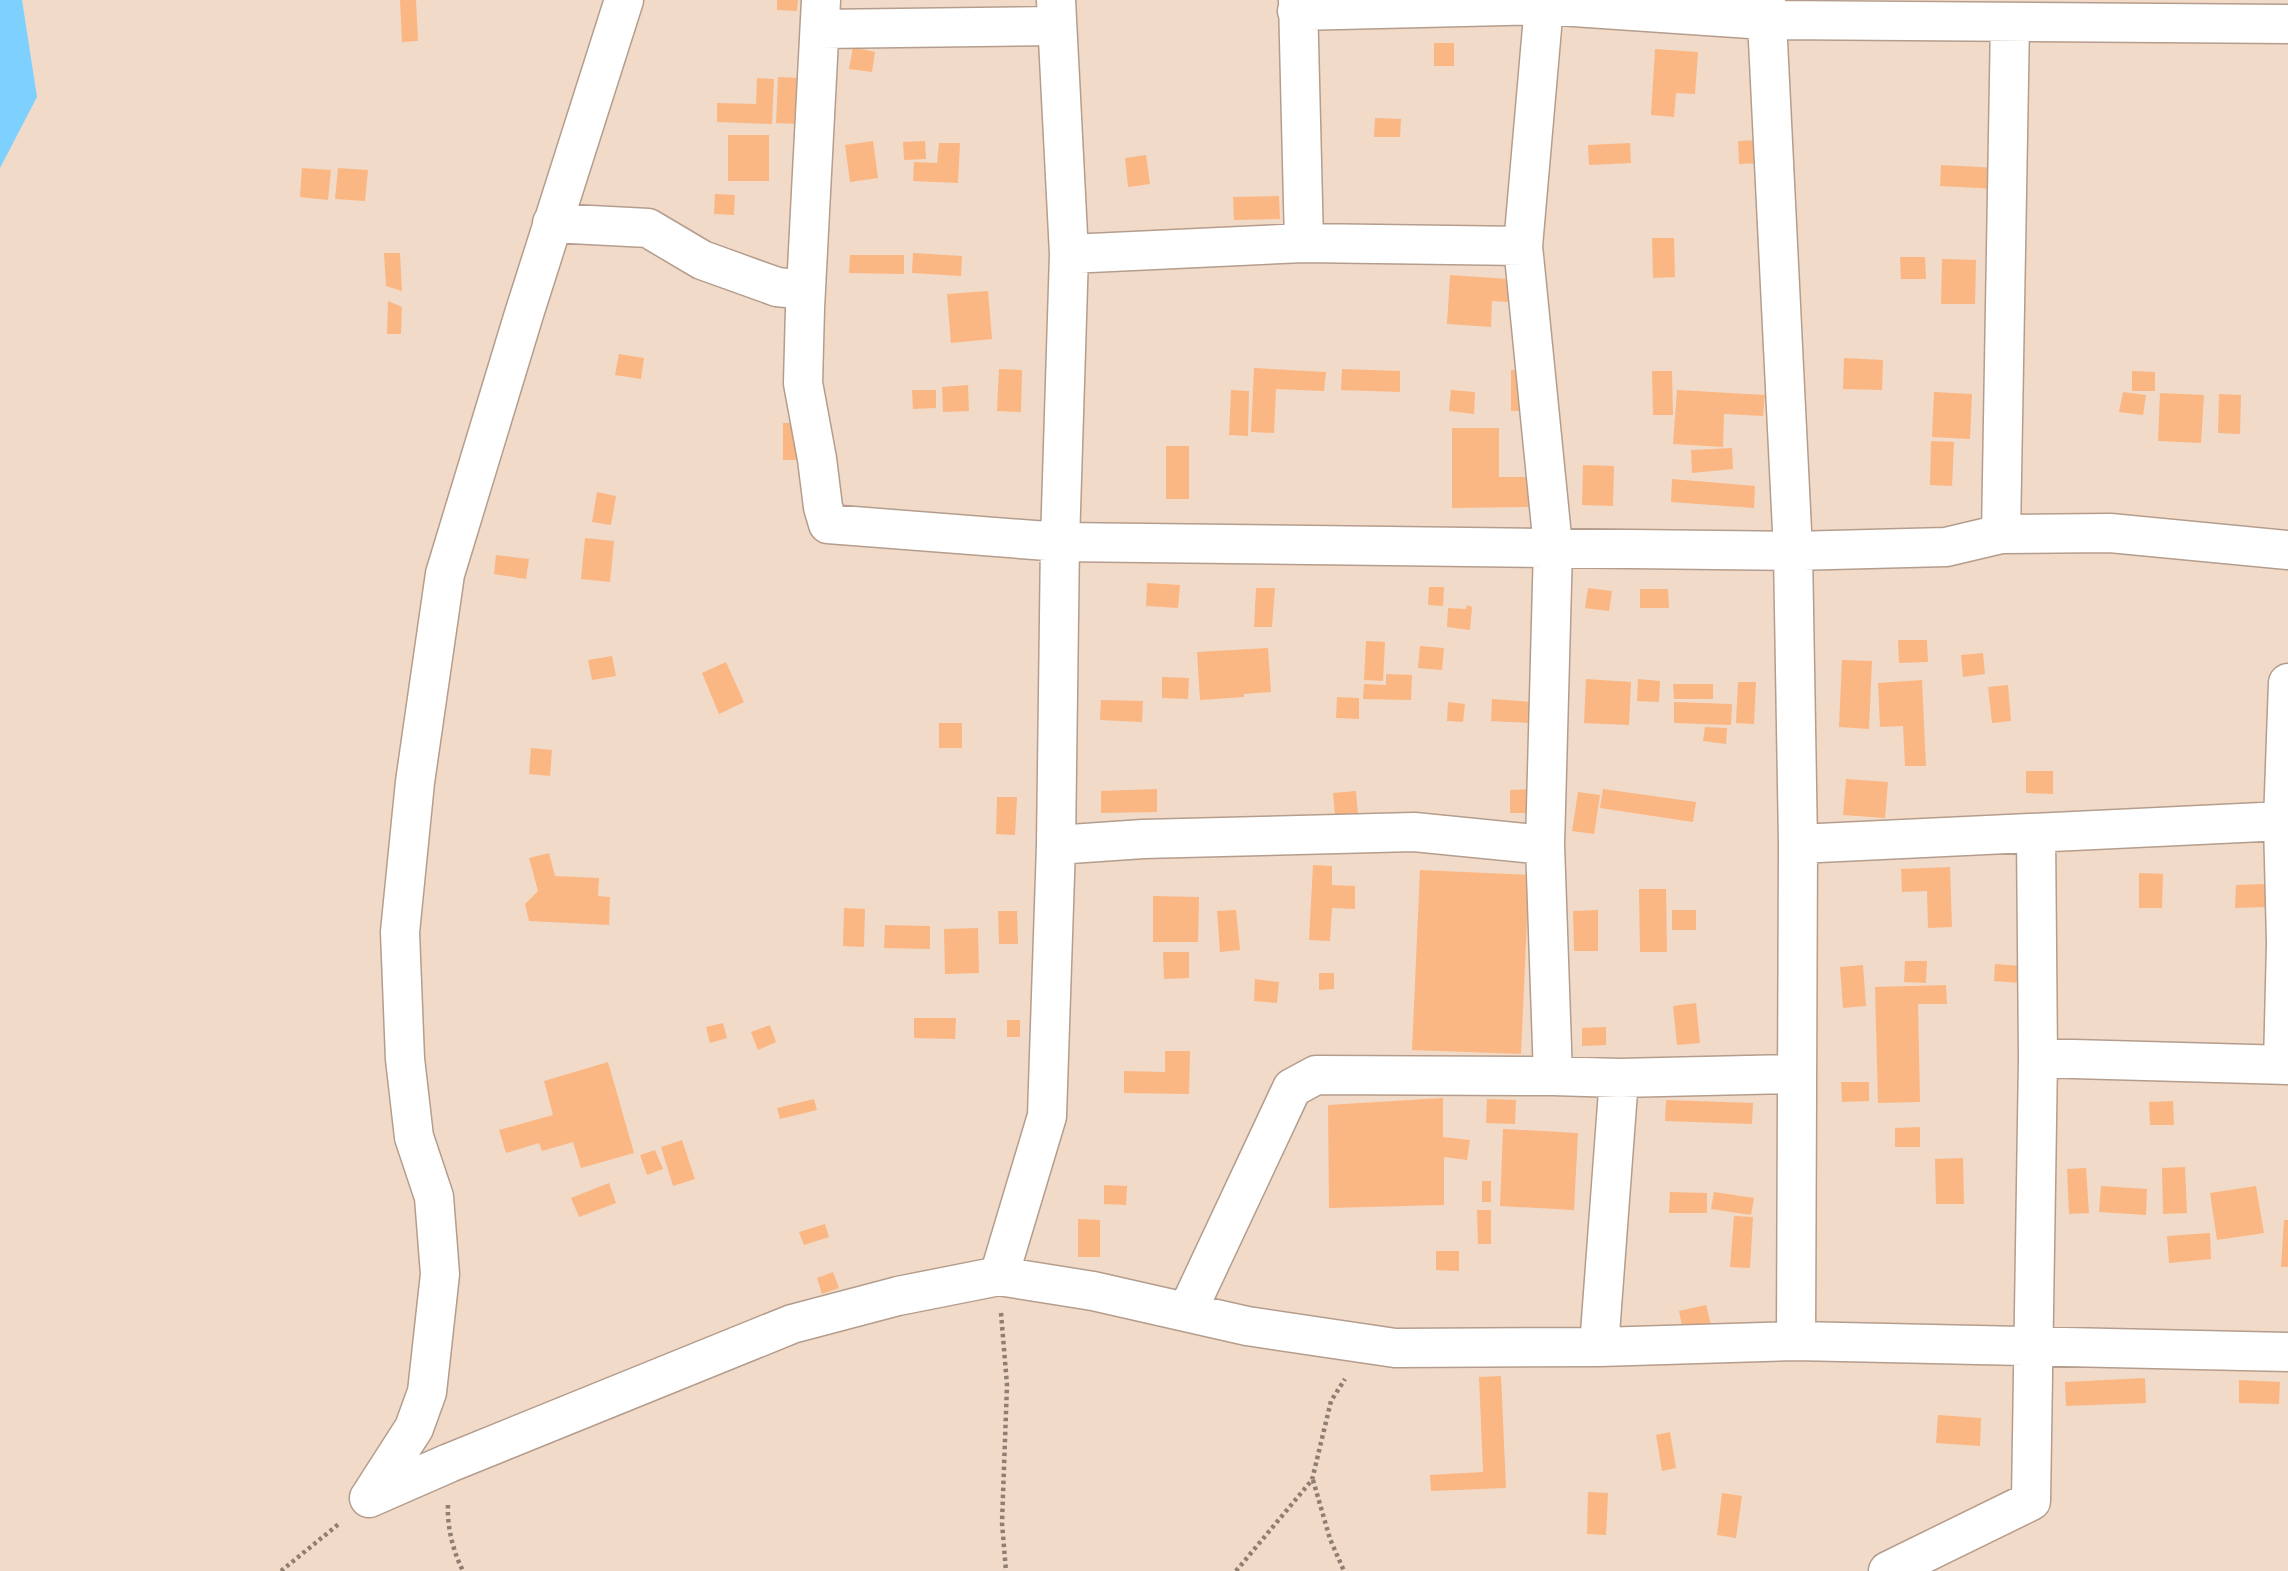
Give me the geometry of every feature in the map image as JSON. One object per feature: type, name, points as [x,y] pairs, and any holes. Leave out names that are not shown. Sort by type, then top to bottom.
[{"type":"street","points":[[369,1498],[414,1427],[427,1392],[440,1274],[434,1197],[414,1137],[405,1059],[400,932],[415,782],[443,587],[552,223],[624,0]]},
{"type":"street","points":[[1304,243],[1298,5],[1544,5],[1765,10],[2010,22],[2270,16]]},
{"type":"street","points":[[1544,5],[1523,246],[1553,547],[1545,845],[1553,1076]]},
{"type":"street","points":[[1765,10],[1793,551],[1798,844],[1796,1341]]},
{"type":"street","points":[[999,1276],[1047,1116],[1056,845],[1060,542],[1069,254],[1056,13],[821,15],[803,383],[828,524],[1060,542],[1793,551],[1946,547],[2001,534],[2110,533],[2288,550]]},
{"type":"street","points":[[2001,534],[2010,22]]},
{"type":"street","points":[[552,223],[648,228],[702,260],[777,287],[806,290]]},
{"type":"street","points":[[1069,254],[1304,243],[1523,246]]},
{"type":"street","points":[[2038,1058],[2286,1065],[2283,821],[2288,683]]},
{"type":"street","points":[[1798,844],[2283,821]]},
{"type":"street","points":[[1056,845],[1156,838],[1414,832],[1545,845]]},
{"type":"street","points":[[1888,1571],[2031,1501],[2038,1058],[2036,834]]},
{"type":"street","points":[[1187,1312],[1293,1088],[1316,1074],[1619,1078],[1796,1074]]},
{"type":"street","points":[[1599,1347],[1619,1078]]},
{"type":"street","points":[[369,1498],[449,1462],[792,1324],[898,1296],[999,1276],[1093,1291],[1247,1326],[1395,1348],[1599,1347],[1796,1341],[2288,1352]]},
{"type":"path","points":[[999,1276],[1007,1385],[1002,1523],[1006,1571]]},
{"type":"path","points":[[1236,1571],[1312,1480],[1331,1401],[1348,1374],[1395,1348]]},
{"type":"path","points":[[1312,1480],[1330,1539],[1344,1571]]},
{"type":"path","points":[[281,1571],[369,1498]]},
{"type":"water","points":[[0,0],[22,0],[37,97],[0,168]]},
{"type":"building","points":[[400,0],[416,0],[418,41],[402,42]]},
{"type":"building","points":[[777,0],[798,0],[797,11],[777,10]]},
{"type":"building","points":[[1434,43],[1454,43],[1454,66],[1434,66]]},
{"type":"building","points":[[853,47],[875,52],[872,72],[849,69]]},
{"type":"building","points":[[1655,49],[1698,52],[1695,94],[1676,93],[1674,117],[1651,115]]},
{"type":"building","points":[[778,77],[800,78],[798,124],[776,123]]},
{"type":"building","points":[[757,78],[774,79],[772,124],[717,122],[717,103],[756,104]]},
{"type":"building","points":[[1375,118],[1401,119],[1400,137],[1374,137]]},
{"type":"building","points":[[728,135],[769,135],[769,181],[728,181]]},
{"type":"building","points":[[1760,140],[1762,163],[1739,164],[1738,141]]},
{"type":"building","points":[[873,141],[878,178],[850,182],[845,145]]},
{"type":"building","points":[[925,141],[926,159],[904,160],[903,142]]},
{"type":"building","points":[[939,143],[960,143],[958,183],[913,181],[914,162],[937,163]]},
{"type":"building","points":[[1630,143],[1631,163],[1589,165],[1588,145]]},
{"type":"building","points":[[1146,155],[1150,184],[1128,187],[1125,158]]},
{"type":"building","points":[[1941,165],[2017,169],[2016,190],[1940,186]]},
{"type":"building","points":[[302,168],[331,170],[328,200],[300,197]]},
{"type":"building","points":[[338,168],[368,170],[365,201],[335,199]]},
{"type":"building","points":[[715,194],[735,195],[734,215],[714,214]]},
{"type":"building","points":[[1279,196],[1280,219],[1234,220],[1233,197]]},
{"type":"building","points":[[1652,238],[1674,238],[1675,277],[1653,278]]},
{"type":"building","points":[[384,253],[400,253],[402,291],[386,286]]},
{"type":"building","points":[[913,253],[962,256],[961,276],[912,273]]},
{"type":"building","points":[[850,255],[904,255],[904,274],[849,273]]},
{"type":"building","points":[[1900,257],[1925,257],[1926,279],[1901,279]]},
{"type":"building","points":[[1942,259],[1976,260],[1975,304],[1941,304]]},
{"type":"building","points":[[1450,275],[1509,279],[1508,302],[1492,301],[1491,327],[1447,324]]},
{"type":"building","points":[[988,291],[992,339],[951,343],[947,294]]},
{"type":"building","points":[[388,301],[402,307],[401,334],[387,334]]},
{"type":"building","points":[[619,354],[644,358],[641,379],[615,375]]},
{"type":"building","points":[[1844,358],[1883,360],[1882,390],[1843,389]]},
{"type":"building","points":[[1254,368],[1326,372],[1324,391],[1276,389],[1274,433],[1251,432]]},
{"type":"building","points":[[999,369],[1022,370],[1021,412],[997,411]]},
{"type":"building","points":[[1342,369],[1400,371],[1400,392],[1341,390]]},
{"type":"building","points":[[1511,370],[1536,370],[1535,411],[1511,411]]},
{"type":"building","points":[[1652,371],[1672,371],[1673,415],[1653,415]]},
{"type":"building","points":[[2132,371],[2155,372],[2155,391],[2132,391]]},
{"type":"building","points":[[968,385],[969,411],[943,412],[942,387]]},
{"type":"building","points":[[912,390],[936,390],[936,408],[913,409]]},
{"type":"building","points":[[1231,390],[1249,391],[1248,436],[1229,435]]},
{"type":"building","points":[[1451,390],[1475,392],[1474,414],[1449,411]]},
{"type":"building","points":[[1677,390],[1765,395],[1763,416],[1724,414],[1723,447],[1673,444]]},
{"type":"building","points":[[1934,392],[1972,394],[1970,439],[1932,437]]},
{"type":"building","points":[[2123,392],[2146,395],[2143,415],[2119,412]]},
{"type":"building","points":[[2160,393],[2204,395],[2201,443],[2158,441]]},
{"type":"building","points":[[2219,394],[2241,395],[2240,434],[2218,433]]},
{"type":"building","points":[[783,423],[802,423],[802,460],[783,460]]},
{"type":"building","points":[[1452,428],[1499,428],[1499,477],[1533,477],[1533,507],[1452,508]]},
{"type":"building","points":[[1931,441],[1954,442],[1952,486],[1930,485]]},
{"type":"building","points":[[1166,446],[1189,446],[1189,499],[1166,499]]},
{"type":"building","points":[[1732,448],[1733,469],[1692,473],[1691,450]]},
{"type":"building","points":[[1583,465],[1614,466],[1613,506],[1582,505]]},
{"type":"building","points":[[1672,479],[1755,486],[1754,508],[1671,502]]},
{"type":"building","points":[[597,492],[616,496],[611,525],[592,522]]},
{"type":"building","points":[[585,538],[614,541],[610,582],[581,579]]},
{"type":"building","points":[[496,555],[529,559],[526,579],[494,574]]},
{"type":"building","points":[[1147,583],[1180,585],[1178,608],[1146,606]]},
{"type":"building","points":[[1429,587],[1444,587],[1443,606],[1428,605]]},
{"type":"building","points":[[1256,588],[1275,588],[1272,627],[1254,627]]},
{"type":"building","points":[[1588,588],[1612,591],[1609,611],[1585,608]]},
{"type":"building","points":[[1640,589],[1668,589],[1669,608],[1640,608]]},
{"type":"building","points":[[1467,605],[1472,607],[1470,630],[1447,627],[1448,608],[1466,609]]},
{"type":"building","points":[[1898,640],[1927,640],[1928,662],[1899,663]]},
{"type":"building","points":[[1366,641],[1385,642],[1383,681],[1364,680]]},
{"type":"building","points":[[1420,646],[1444,648],[1442,670],[1418,668]]},
{"type":"building","points":[[1268,648],[1271,692],[1200,700],[1197,652]]},
{"type":"building","points":[[1983,653],[1985,674],[1963,677],[1961,655]]},
{"type":"building","points":[[612,656],[616,676],[592,680],[588,660]]},
{"type":"building","points":[[1842,660],[1872,661],[1869,729],[1839,727]]},
{"type":"building","points":[[726,662],[744,702],[719,714],[702,673]]},
{"type":"building","points":[[1386,674],[1412,675],[1411,700],[1363,699],[1364,684],[1386,685]]},
{"type":"building","points":[[1162,677],[1189,678],[1188,699],[1162,698]]},
{"type":"building","points":[[1586,679],[1631,682],[1629,725],[1584,723]]},
{"type":"building","points":[[1638,679],[1660,681],[1659,702],[1637,701]]},
{"type":"building","points":[[1922,680],[1926,766],[1905,766],[1903,726],[1880,727],[1878,683]]},
{"type":"building","points":[[1738,682],[1756,682],[1754,724],[1736,723]]},
{"type":"building","points":[[1673,684],[1713,684],[1713,699],[1674,699]]},
{"type":"building","points":[[2008,685],[2011,721],[1992,723],[1988,687]]},
{"type":"building","points":[[1337,697],[1359,698],[1359,719],[1336,718]]},
{"type":"building","points":[[1492,699],[1531,702],[1529,723],[1491,721]]},
{"type":"building","points":[[1101,700],[1143,701],[1142,722],[1100,720]]},
{"type":"building","points":[[1448,702],[1465,704],[1463,722],[1447,721]]},
{"type":"building","points":[[1674,702],[1732,704],[1731,725],[1674,723]]},
{"type":"building","points":[[939,723],[962,723],[962,748],[939,748]]},
{"type":"building","points":[[1705,727],[1727,728],[1726,744],[1703,741]]},
{"type":"building","points":[[531,748],[552,750],[550,776],[529,774]]},
{"type":"building","points":[[2026,771],[2053,771],[2053,794],[2026,793]]},
{"type":"building","points":[[1846,779],[1888,782],[1885,818],[1843,815]]},
{"type":"building","points":[[1157,789],[1157,812],[1101,813],[1101,791]]},
{"type":"building","points":[[1533,789],[1533,813],[1510,813],[1510,790]]},
{"type":"building","points":[[1603,789],[1696,802],[1693,822],[1600,808]]},
{"type":"building","points":[[1356,791],[1358,814],[1335,816],[1333,793]]},
{"type":"building","points":[[1578,792],[1600,795],[1594,834],[1572,831]]},
{"type":"building","points":[[997,797],[1017,797],[1015,835],[996,834]]},
{"type":"building","points":[[549,853],[555,876],[599,878],[598,896],[610,897],[609,925],[529,921],[525,904],[538,891],[529,858]]},
{"type":"building","points":[[1313,865],[1332,866],[1332,885],[1355,886],[1355,909],[1332,908],[1330,941],[1309,940]]},
{"type":"building","points":[[1950,867],[1952,927],[1928,928],[1927,891],[1902,892],[1901,869]]},
{"type":"building","points":[[1420,870],[1529,875],[1521,1054],[1412,1050]]},
{"type":"building","points":[[2139,873],[2163,874],[2162,908],[2139,908]]},
{"type":"building","points":[[2265,884],[2265,907],[2235,908],[2236,885]]},
{"type":"building","points":[[1639,889],[1666,889],[1667,952],[1640,952]]},
{"type":"building","points":[[1153,896],[1199,897],[1198,942],[1153,942]]},
{"type":"building","points":[[844,908],[865,909],[864,947],[843,946]]},
{"type":"building","points":[[1236,910],[1240,950],[1220,952],[1217,911]]},
{"type":"building","points":[[1598,910],[1598,951],[1574,951],[1573,911]]},
{"type":"building","points":[[1672,910],[1696,910],[1696,930],[1672,930]]},
{"type":"building","points":[[998,911],[1017,911],[1018,944],[999,944]]},
{"type":"building","points":[[885,925],[930,926],[930,949],[884,948]]},
{"type":"building","points":[[978,928],[979,973],[945,974],[944,929]]},
{"type":"building","points":[[1163,952],[1189,952],[1189,978],[1164,979]]},
{"type":"building","points":[[1905,961],[1927,961],[1926,983],[1904,982]]},
{"type":"building","points":[[1995,964],[2022,966],[2021,983],[1994,981]]},
{"type":"building","points":[[1863,965],[1866,1006],[1843,1008],[1840,967]]},
{"type":"building","points":[[1319,973],[1334,973],[1334,989],[1319,990]]},
{"type":"building","points":[[1255,979],[1279,982],[1277,1003],[1254,1001]]},
{"type":"building","points":[[1946,985],[1947,1004],[1918,1004],[1920,1102],[1878,1103],[1875,987]]},
{"type":"building","points":[[1696,1003],[1700,1043],[1677,1045],[1673,1006]]},
{"type":"building","points":[[914,1018],[956,1018],[955,1039],[914,1038]]},
{"type":"building","points":[[1007,1020],[1020,1020],[1020,1037],[1007,1037]]},
{"type":"building","points":[[723,1023],[727,1038],[710,1043],[706,1027]]},
{"type":"building","points":[[770,1025],[776,1042],[758,1050],[751,1032]]},
{"type":"building","points":[[1606,1027],[1606,1045],[1582,1046],[1582,1028]]},
{"type":"building","points":[[1165,1051],[1190,1051],[1189,1094],[1124,1093],[1124,1071],[1165,1072]]},
{"type":"building","points":[[608,1062],[634,1153],[581,1168],[573,1142],[542,1151],[539,1143],[506,1153],[499,1130],[553,1115],[544,1081]]},
{"type":"building","points":[[1841,1082],[1869,1082],[1869,1101],[1842,1102]]},
{"type":"building","points":[[1443,1098],[1443,1137],[1470,1140],[1467,1160],[1444,1157],[1444,1205],[1329,1208],[1328,1105]]},
{"type":"building","points":[[814,1099],[817,1110],[780,1119],[777,1108]]},
{"type":"building","points":[[1487,1099],[1516,1100],[1515,1124],[1486,1123]]},
{"type":"building","points":[[1666,1100],[1753,1103],[1752,1124],[1665,1121]]},
{"type":"building","points":[[2173,1101],[2174,1125],[2150,1125],[2149,1102]]},
{"type":"building","points":[[1920,1127],[1920,1147],[1895,1147],[1895,1128]]},
{"type":"building","points":[[1503,1129],[1578,1133],[1574,1210],[1500,1206]]},
{"type":"building","points":[[682,1140],[695,1179],[673,1186],[661,1147]]},
{"type":"building","points":[[655,1150],[663,1169],[647,1175],[640,1155]]},
{"type":"building","points":[[1963,1158],[1964,1204],[1936,1204],[1935,1159]]},
{"type":"building","points":[[2185,1167],[2187,1213],[2163,1214],[2162,1168]]},
{"type":"building","points":[[2086,1168],[2089,1213],[2069,1214],[2067,1169]]},
{"type":"building","points":[[1482,1181],[1491,1181],[1491,1202],[1482,1202]]},
{"type":"building","points":[[609,1183],[616,1203],[579,1217],[571,1198]]},
{"type":"building","points":[[1104,1185],[1127,1186],[1126,1205],[1104,1204]]},
{"type":"building","points":[[2101,1186],[2147,1189],[2146,1215],[2099,1212]]},
{"type":"building","points":[[2256,1186],[2264,1233],[2217,1240],[2210,1193]]},
{"type":"building","points":[[1670,1192],[1707,1193],[1707,1213],[1669,1213]]},
{"type":"building","points":[[1714,1192],[1754,1198],[1751,1215],[1711,1209]]},
{"type":"building","points":[[1477,1210],[1491,1210],[1491,1244],[1478,1244]]},
{"type":"building","points":[[1734,1216],[1753,1217],[1750,1268],[1730,1267]]},
{"type":"building","points":[[1078,1219],[1100,1220],[1100,1257],[1078,1257]]},
{"type":"building","points":[[2284,1220],[2288,1220],[2288,1267],[2281,1267]]},
{"type":"building","points":[[825,1224],[829,1237],[804,1245],[799,1232]]},
{"type":"building","points":[[2210,1233],[2211,1259],[2169,1263],[2167,1236]]},
{"type":"building","points":[[1436,1251],[1459,1251],[1459,1271],[1436,1270]]},
{"type":"building","points":[[833,1272],[839,1288],[822,1294],[817,1278]]},
{"type":"building","points":[[1706,1305],[1711,1325],[1683,1331],[1679,1311]]},
{"type":"building","points":[[1501,1376],[1506,1488],[1431,1491],[1430,1475],[1483,1472],[1479,1377]]},
{"type":"building","points":[[2145,1378],[2146,1403],[2066,1406],[2065,1382]]},
{"type":"building","points":[[2239,1380],[2280,1382],[2279,1404],[2239,1403]]},
{"type":"building","points":[[1938,1415],[1981,1418],[1980,1446],[1936,1443]]},
{"type":"building","points":[[1670,1432],[1676,1468],[1662,1471],[1656,1435]]},
{"type":"building","points":[[1588,1492],[1608,1493],[1606,1535],[1587,1534]]},
{"type":"building","points":[[1722,1493],[1742,1496],[1736,1538],[1717,1535]]}]
